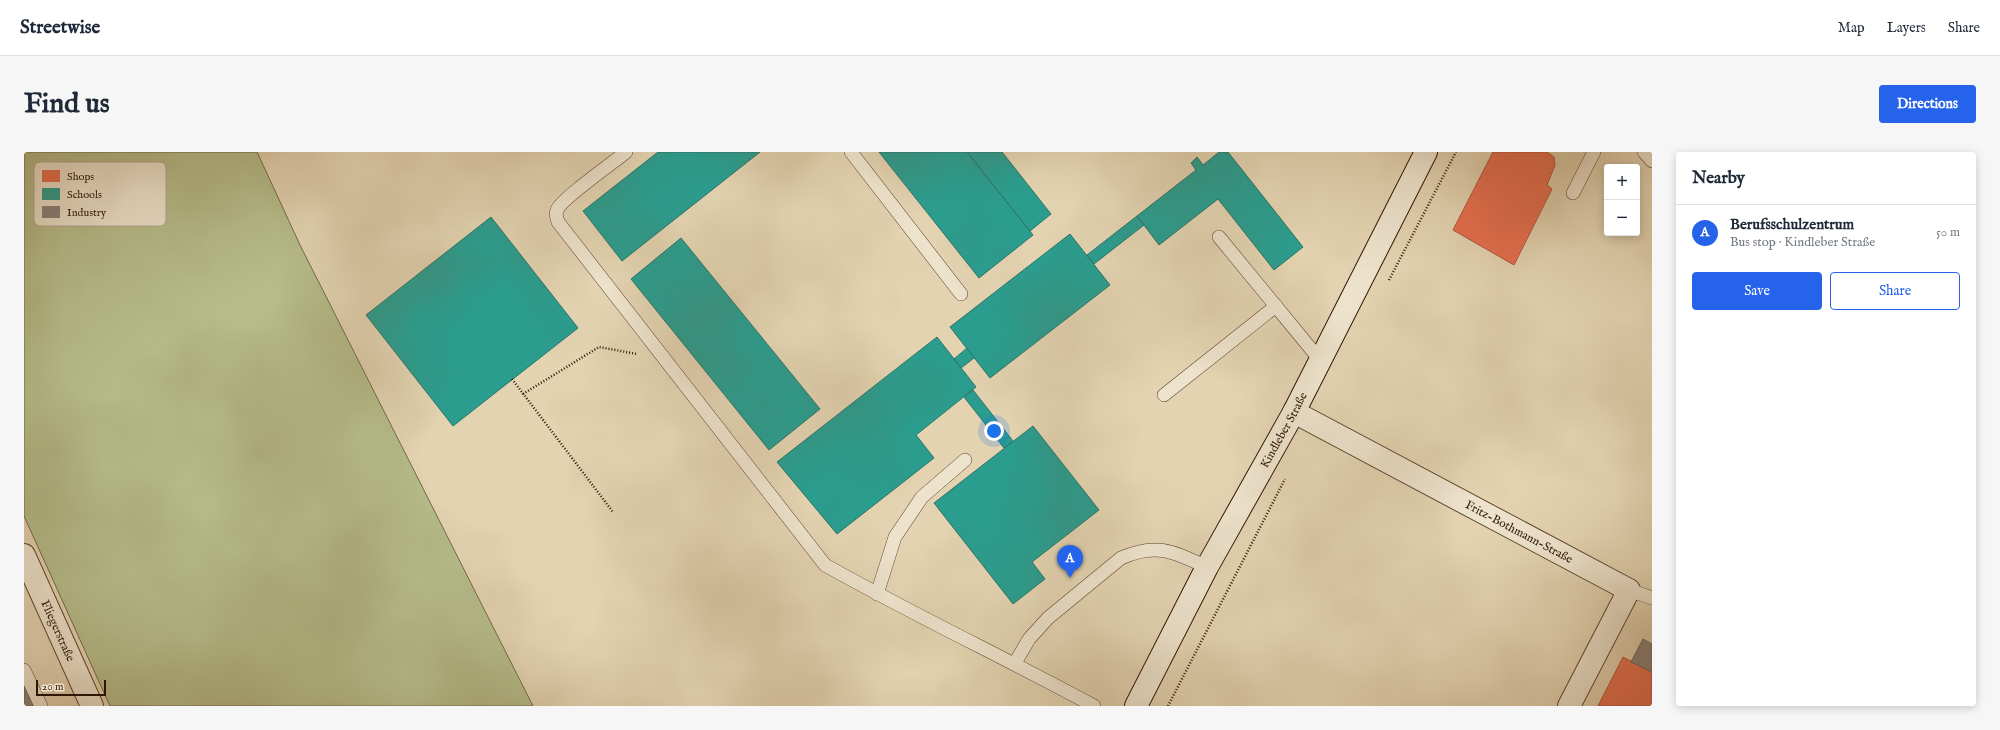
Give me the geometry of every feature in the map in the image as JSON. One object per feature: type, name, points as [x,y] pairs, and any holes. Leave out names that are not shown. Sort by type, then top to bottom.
[{"type":"street","name":"Kindleber Straße","points":[[1136,706],[1207,567],[1294,412],[1426,152]]},
{"type":"street","name":"Fritz-Bothmann-Straße","points":[[1294,412],[1629,590]]},
{"type":"street","name":"Fliegerstraße","points":[[24,555],[92,706]]},
{"type":"street","points":[[1569,706],[1629,590]]},
{"type":"lane","points":[[626,152],[566,199],[557,209],[556,216],[558,222],[825,565],[877,594],[1015,663],[1094,706]]},
{"type":"lane","points":[[851,152],[961,294]]},
{"type":"lane","points":[[1573,193],[1594,152]]},
{"type":"lane","points":[[1644,152],[1652,161]]},
{"type":"lane","points":[[1219,237],[1320,360]]},
{"type":"lane","points":[[1164,396],[1276,306]]},
{"type":"lane","points":[[877,594],[895,537],[922,497],[964,460]]},
{"type":"lane","points":[[1015,663],[1029,639],[1048,618],[1121,558],[1136,552],[1152,549],[1175,552],[1207,567]]},
{"type":"lane","points":[[1629,590],[1652,598]]},
{"type":"lane","points":[[24,670],[41,706]]},
{"type":"path","points":[[523,394],[599,347],[665,360]]},
{"type":"path","points":[[512,379],[613,512]]},
{"type":"green space","points":[[24,152],[257,152],[301,247],[533,706],[110,706],[24,516]]},
{"type":"building: Shops","points":[[1493,152],[1547,152],[1554,157],[1555,165],[1547,185],[1552,189],[1514,265],[1453,230]]},
{"type":"building: Shops","points":[[1623,657],[1652,672],[1652,706],[1598,706]]},
{"type":"building: Schools","points":[[658,152],[760,152],[622,261],[583,211]]},
{"type":"building: Schools","points":[[879,152],[967,152],[1033,235],[979,278]]},
{"type":"building: Schools","points":[[967,152],[1002,152],[1051,214],[1030,231]]},
{"type":"building: Schools","points":[[1219,152],[1228,152],[1303,247],[1274,270],[1218,199],[1159,245],[1137,216],[1196,170],[1191,163],[1197,157],[1203,165]]},
{"type":"building: Schools","points":[[1137,216],[1144,225],[1094,264],[1087,255]]},
{"type":"building: Schools","points":[[491,217],[578,328],[453,426],[366,315]]},
{"type":"building: Schools","points":[[1070,234],[1110,285],[990,378],[950,327]]},
{"type":"building: Schools","points":[[681,238],[820,409],[769,450],[631,279]]},
{"type":"building: Schools","points":[[937,337],[976,387],[916,435],[934,458],[837,534],[777,462]]},
{"type":"building: Schools","points":[[967,348],[974,358],[961,368],[954,359]]},
{"type":"building: Schools","points":[[973,390],[1013,441],[1004,448],[964,397]]},
{"type":"building: Schools","points":[[1033,426],[1099,510],[1032,562],[1045,579],[1013,604],[934,503]]},
{"type":"building: Industry","points":[[1643,639],[1652,644],[1652,672],[1631,662]]},
{"type":"building: Industry","points":[[24,679],[37,706],[24,706]]},
{"type":"place","name":"Berufsschulzentrum","points":[[1070,578]]}]
